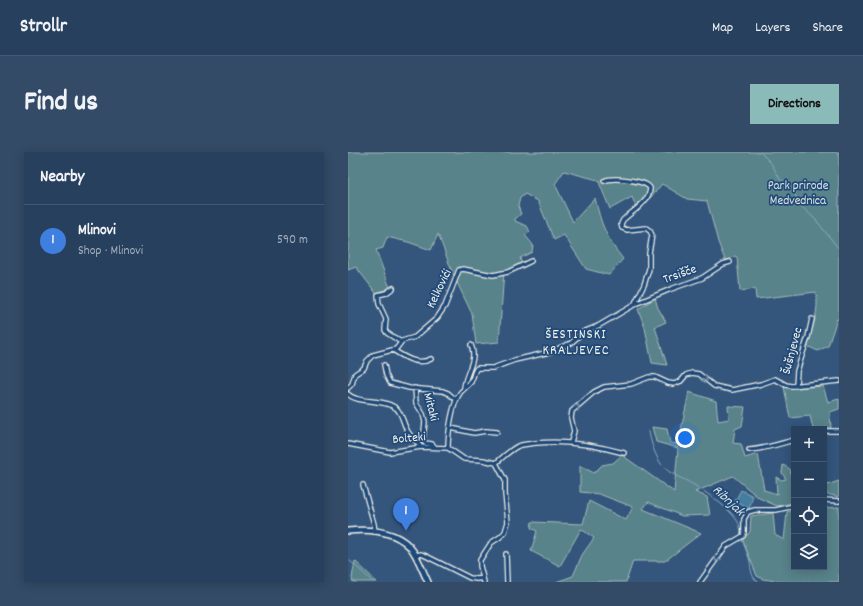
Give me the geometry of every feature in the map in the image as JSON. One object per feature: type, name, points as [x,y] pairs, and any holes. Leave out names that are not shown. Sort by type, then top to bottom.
[{"type":"main road","points":[[348,531],[387,534],[400,540],[410,547],[416,555],[428,582]]},
{"type":"street","points":[[416,555],[421,554],[426,556],[470,578],[484,580],[480,566],[482,558],[491,543],[505,532],[508,522],[505,480],[496,463],[483,460],[464,459],[448,448],[450,428],[456,400],[464,388],[471,382],[474,370],[476,368],[493,368],[515,360],[550,352],[571,343],[583,332],[598,326],[635,304],[644,285],[649,269],[649,253],[652,235],[646,228],[625,230],[622,228],[621,224],[623,220],[645,200],[649,195],[650,188],[646,184],[634,181],[610,179],[604,181]]},
{"type":"street","name":"Kelkovići","points":[[393,350],[398,348],[404,339],[415,337],[439,315],[447,302],[459,270],[463,269],[493,275],[508,272],[531,261]]},
{"type":"street","name":"Trsišče","points":[[635,304],[671,288],[702,278],[723,264],[730,262]]},
{"type":"street","points":[[393,288],[378,295],[379,304],[386,319],[384,328],[385,331],[401,342]]},
{"type":"street","name":"Šušnjevec","points":[[571,442],[574,431],[571,418],[572,411],[594,392],[607,386],[631,384],[649,377],[655,377],[674,384],[681,381],[686,375],[692,373],[699,374],[714,386],[728,389],[739,389],[752,386],[775,378],[786,385],[796,386],[797,371],[808,338],[812,320]]},
{"type":"street","points":[[464,388],[468,371],[474,357],[471,345]]},
{"type":"street","points":[[348,388],[352,384],[355,374],[364,368],[367,361],[373,355],[393,350],[416,361],[426,361],[432,359]]},
{"type":"street","points":[[384,364],[386,375],[390,383],[406,388],[443,391],[450,394],[456,400]]},
{"type":"street","points":[[796,386],[839,381]]},
{"type":"street","name":"Mitaki","points":[[415,388],[416,403],[423,414],[425,422],[423,440],[424,442],[432,444],[435,447]]},
{"type":"street","points":[[348,394],[353,398],[386,403],[396,408],[400,412],[407,431],[421,447]]},
{"type":"street","points":[[450,428],[474,433],[486,431],[497,432]]},
{"type":"street","points":[[827,430],[839,431]]},
{"type":"street","points":[[749,450],[765,449],[775,444],[791,441]]},
{"type":"street","points":[[496,463],[514,449],[522,445],[542,443],[571,442],[608,448],[624,453]]},
{"type":"street","name":"Bolteki","points":[[348,444],[390,452],[421,447],[448,448]]},
{"type":"street","points":[[363,485],[375,532]]},
{"type":"street","points":[[827,500],[839,501]]},
{"type":"street","points":[[700,582],[713,566],[724,548],[729,543],[743,536],[744,518],[748,512],[755,510],[776,510],[791,507]]},
{"type":"street","points":[[506,554],[508,582]]},
{"type":"green space","name":"Park prirode Medvednica","points":[[348,152],[839,152],[839,319],[837,319],[828,346],[818,351],[807,346],[817,306],[816,292],[756,299],[755,289],[740,291],[737,257],[735,256],[725,260],[718,242],[707,201],[687,199],[662,184],[638,212],[632,197],[610,209],[598,180],[564,171],[555,184],[573,222],[595,198],[605,230],[612,244],[623,259],[609,275],[586,269],[564,235],[554,240],[538,201],[525,194],[520,198],[518,206],[521,214],[515,219],[515,221],[527,226],[530,232],[525,235],[533,245],[532,252],[520,258],[522,265],[514,269],[504,271],[499,342],[476,344],[472,314],[453,274],[438,234],[431,250],[387,237],[383,248],[376,250],[390,288],[376,293],[356,267],[348,270]]},
{"type":"green space","points":[[655,298],[658,308],[666,322],[655,327],[667,365],[652,363],[645,328],[638,309]]},
{"type":"green space","points":[[823,386],[828,402],[839,399],[839,409],[830,412],[831,428],[827,428],[827,426],[812,426],[810,416],[790,418],[784,387],[796,388]]},
{"type":"green space","points":[[689,392],[716,401],[718,421],[729,419],[728,406],[745,407],[742,426],[735,429],[733,443],[741,444],[745,458],[758,454],[764,490],[777,494],[776,477],[781,480],[786,479],[782,473],[783,465],[790,469],[791,504],[777,506],[759,498],[733,476],[695,492],[707,497],[710,515],[682,516],[648,502],[643,509],[701,533],[665,561],[633,561],[626,582],[556,582],[573,576],[582,555],[594,538],[581,529],[560,566],[531,551],[537,531],[531,528],[532,522],[583,524],[589,501],[626,520],[633,507],[599,494],[580,492],[580,466],[594,473],[602,465],[613,463],[622,455],[674,492],[678,448],[656,442],[652,427],[667,429],[670,443],[678,444]]},
{"type":"green space","points":[[839,481],[839,497],[827,494],[827,485]]},
{"type":"green space","points":[[839,507],[839,582],[782,582],[763,579],[757,576],[743,541],[743,539],[750,532],[751,516],[773,513],[775,535],[784,540],[787,512],[791,511],[791,570],[827,570],[827,508]]},
{"type":"green space","points":[[355,561],[377,582],[353,582],[352,578]]},
{"type":"water","points":[[741,490],[753,496],[749,509],[735,501]]},
{"type":"waterway","points":[[760,152],[771,163],[780,179],[793,190],[799,204],[816,220],[839,249]]},
{"type":"waterway","name":"Ribnjak","points":[[649,431],[654,449],[662,465],[670,472],[699,488],[725,507],[737,521],[741,536]]},
{"type":"waterway","name":"Ribnjak","points":[[742,539],[749,558],[753,577],[758,582]]},
{"type":"waterway","points":[[348,559],[373,582]]},
{"type":"place","name":"Mlinovi","points":[[406,531]]},
{"type":"district","name":"ŠESTINSKI KRALJEVEC","points":[[576,344]]}]
